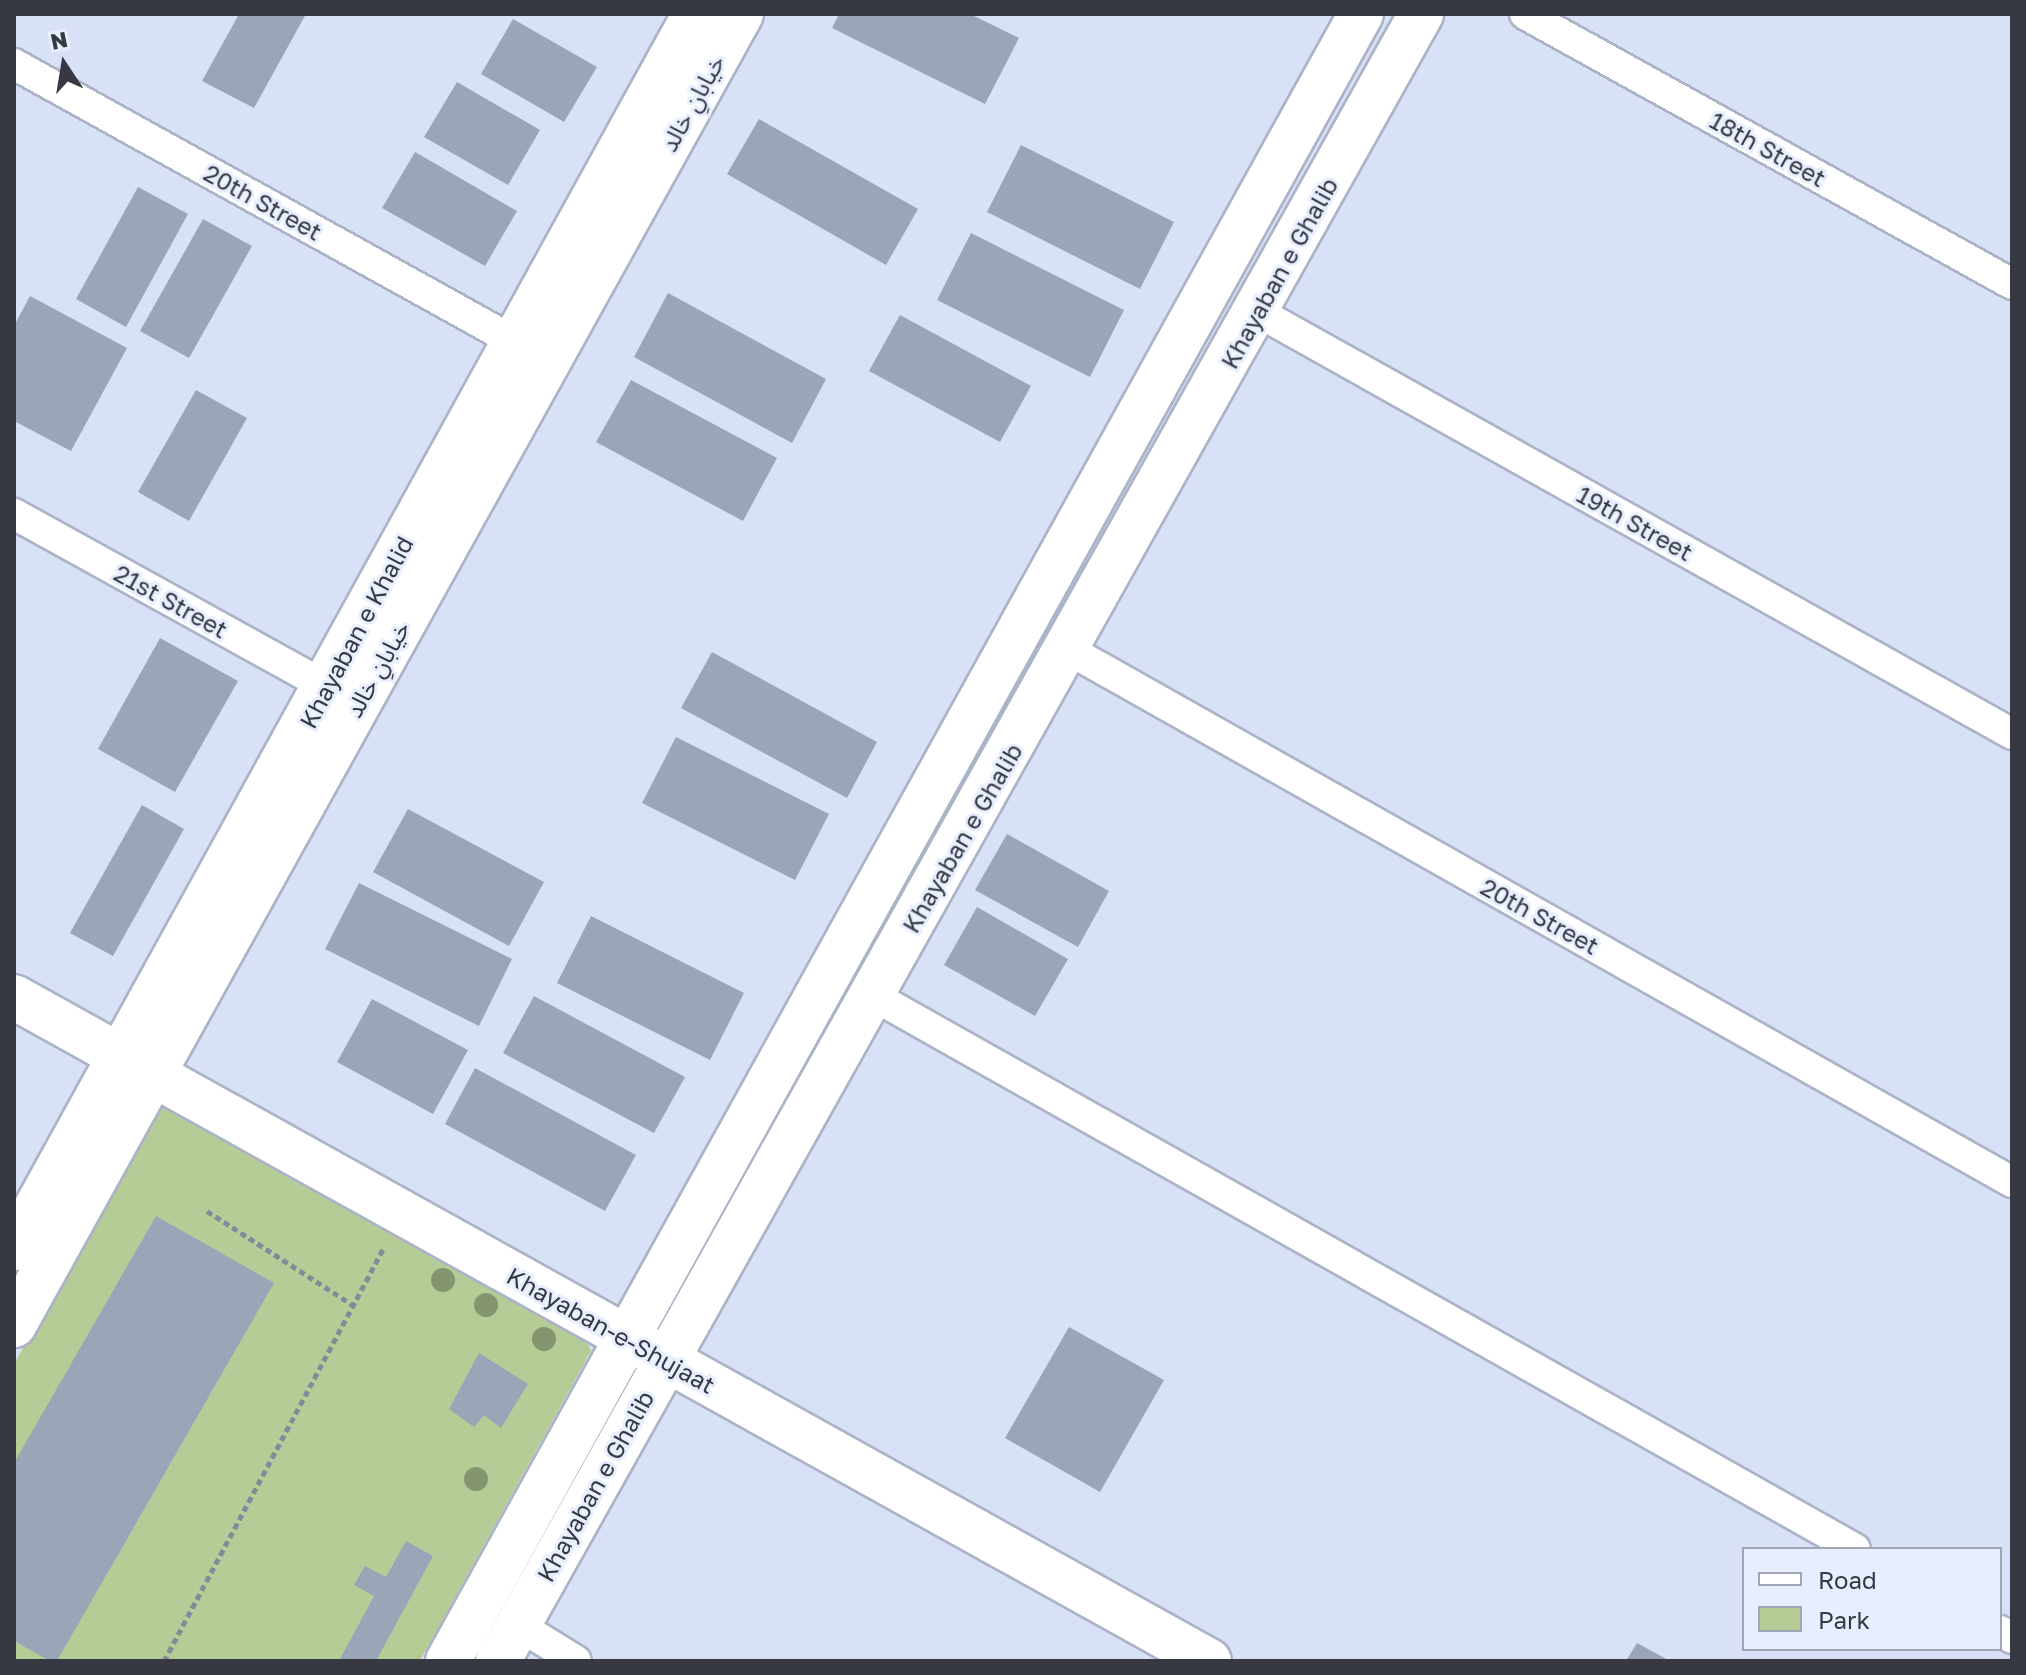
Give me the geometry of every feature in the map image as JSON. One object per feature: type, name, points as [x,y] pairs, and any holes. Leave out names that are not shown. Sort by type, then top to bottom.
[{"type":"street","name":"Khayaban e Khalid","points":[[14,1248],[136,1065],[327,687],[512,340],[695,14]]},
{"type":"street","name":"خیابانِ خالد","points":[[14,1325],[136,1065],[741,14]]},
{"type":"street","name":"Khayaban e Ghalib","points":[[508,1643],[665,1360],[1069,650],[1421,14]]},
{"type":"street","name":"18th Street","points":[[1525,14],[2012,284]]},
{"type":"street","name":"Khayaban e Ghalib","points":[[448,1661],[624,1337],[1354,28]]},
{"type":"street","points":[[1354,28],[1393,66]]},
{"type":"street","name":"20th Street","points":[[14,64],[512,340]]},
{"type":"street","name":"19th Street","points":[[1258,312],[2012,734]]},
{"type":"street","name":"21st Street","points":[[14,514],[327,687]]},
{"type":"street","name":"20th Street","points":[[1069,650],[2012,1182]]},
{"type":"street","points":[[872,995],[1851,1547]]},
{"type":"street","name":"Khayaban-e-Shujaat","points":[[14,997],[1209,1661]]},
{"type":"street","points":[[508,1643],[576,1661]]},
{"type":"path","points":[[207,1211],[353,1305]]},
{"type":"path","points":[[164,1661],[402,1214]]},
{"type":"green space","points":[[157,1104],[583,1329],[591,1351],[420,1661],[14,1661],[14,1364]]},
{"type":"building","points":[[239,14],[306,14],[254,108],[202,81]]},
{"type":"building","points":[[839,14],[970,14],[1019,38],[985,104],[832,28]]},
{"type":"building","points":[[513,19],[597,67],[564,122],[481,74]]},
{"type":"building","points":[[457,82],[540,130],[508,185],[424,137]]},
{"type":"building","points":[[759,119],[918,209],[886,265],[727,174]]},
{"type":"building","points":[[1021,145],[1174,222],[1140,289],[987,212]]},
{"type":"building","points":[[415,152],[517,211],[485,266],[382,208]]},
{"type":"building","points":[[138,187],[188,214],[126,327],[76,299]]},
{"type":"building","points":[[203,219],[252,246],[189,358],[140,331]]},
{"type":"building","points":[[971,233],[1124,310],[1090,377],[937,300]]},
{"type":"building","points":[[668,293],[826,379],[792,443],[634,357]]},
{"type":"building","points":[[30,296],[127,348],[71,451],[14,421],[14,326]]},
{"type":"building","points":[[900,315],[1031,386],[1000,442],[869,371]]},
{"type":"building","points":[[631,380],[777,458],[743,521],[596,442]]},
{"type":"building","points":[[196,390],[247,418],[189,521],[138,492]]},
{"type":"building","points":[[160,638],[238,681],[175,792],[98,749]]},
{"type":"building","points":[[712,652],[877,742],[847,798],[681,708]]},
{"type":"building","points":[[676,737],[829,814],[795,880],[642,803]]},
{"type":"building","points":[[142,805],[184,829],[113,956],[70,933]]},
{"type":"building","points":[[408,809],[544,882],[509,946],[373,872]]},
{"type":"building","points":[[1007,834],[1109,891],[1078,947],[975,890]]},
{"type":"building","points":[[359,883],[512,959],[479,1026],[325,949]]},
{"type":"building","points":[[977,907],[1068,959],[1035,1016],[944,965]]},
{"type":"building","points":[[591,916],[744,993],[710,1060],[557,983]]},
{"type":"building","points":[[534,996],[685,1077],[654,1133],[503,1053]]},
{"type":"building","points":[[372,999],[468,1050],[433,1114],[337,1062]]},
{"type":"building","points":[[475,1068],[636,1155],[605,1211],[445,1124]]},
{"type":"building","points":[[156,1216],[274,1283],[57,1661],[50,1661],[14,1641],[14,1463]]},
{"type":"building","points":[[1069,1327],[1164,1380],[1100,1492],[1005,1438]]},
{"type":"building","points":[[479,1353],[528,1384],[501,1428],[484,1415],[474,1427],[449,1409]]},
{"type":"building","points":[[406,1541],[433,1556],[376,1661],[339,1661],[374,1596],[354,1585],[365,1566],[386,1577]]},
{"type":"building","points":[[1637,1643],[1670,1661],[1626,1661]]}]
